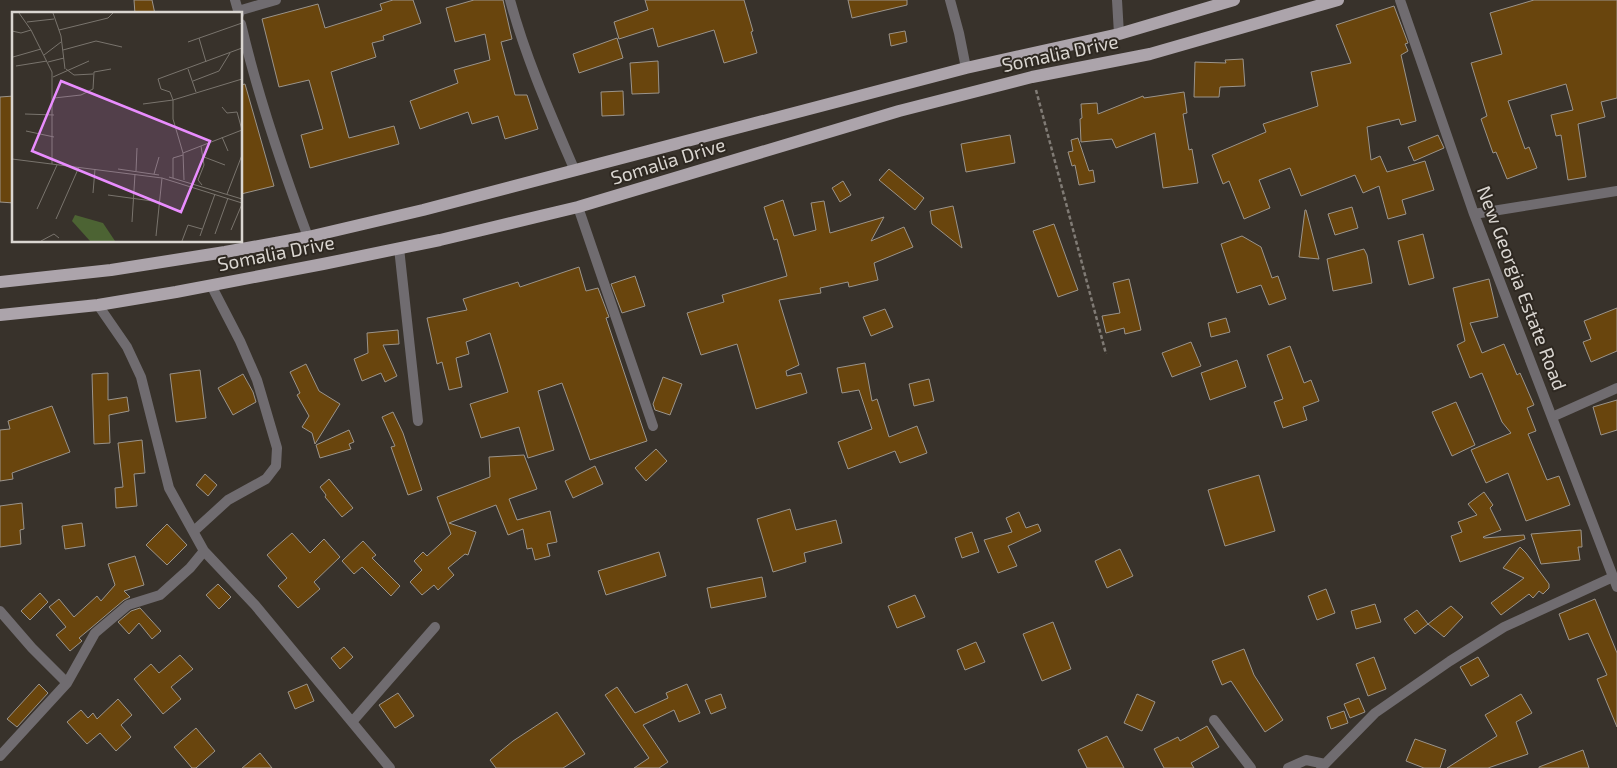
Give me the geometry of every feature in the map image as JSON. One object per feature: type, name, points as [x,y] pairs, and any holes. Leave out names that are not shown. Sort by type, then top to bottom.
[{"type":"main road","name":"Somalia Drive","points":[[0,282],[111,270],[308,236],[423,210],[966,68],[1119,34],[1234,0]]},
{"type":"main road","name":"Somalia Drive","points":[[0,315],[98,305],[211,285],[399,248],[578,207],[899,111],[1032,77],[1150,54],[1338,0]]},
{"type":"street","points":[[235,0],[239,12],[276,0]]},
{"type":"street","points":[[510,0],[517,27],[542,96],[576,171]]},
{"type":"street","points":[[950,0],[966,68]]},
{"type":"street","points":[[1117,0],[1119,34]]},
{"type":"street","name":"New Georgia Estate Road","points":[[1400,0],[1474,214],[1615,582]]},
{"type":"street","points":[[242,28],[257,87],[282,167],[308,236]]},
{"type":"street","points":[[1474,214],[1617,191]]},
{"type":"street","points":[[578,207],[653,426]]},
{"type":"street","points":[[399,248],[418,422]]},
{"type":"street","points":[[194,532],[228,500],[266,479],[276,466],[277,448],[257,380],[240,341],[211,285]]},
{"type":"street","points":[[98,305],[127,347],[140,377],[169,488],[204,551],[255,605],[390,768]]},
{"type":"street","points":[[1552,417],[1617,388]]},
{"type":"street","points":[[0,756],[67,682],[95,633],[128,604],[160,595],[190,568],[204,551]]},
{"type":"street","points":[[1288,768],[1306,760],[1323,766],[1375,713],[1450,661],[1504,627],[1615,582]]},
{"type":"street","points":[[0,611],[32,648],[67,682]]},
{"type":"street","points":[[352,722],[436,627]]},
{"type":"street","points":[[1214,720],[1251,768]]},
{"type":"path","points":[[1032,77],[1106,354]]},
{"type":"building","points":[[134,0],[152,0],[155,12],[135,12]]},
{"type":"building","points":[[393,0],[413,0],[421,23],[383,36],[384,40],[372,43],[376,57],[331,72],[349,138],[394,126],[399,144],[310,168],[301,135],[323,129],[309,80],[279,87],[262,19],[318,4],[325,28],[382,10],[380,4]]},
{"type":"building","points":[[474,0],[503,0],[512,39],[501,42],[515,95],[527,95],[538,129],[505,139],[498,116],[472,124],[468,112],[420,129],[410,101],[458,83],[454,70],[490,60],[485,34],[455,42],[446,8]]},
{"type":"building","points":[[645,0],[744,0],[757,53],[724,63],[714,30],[658,47],[653,28],[619,39],[614,22],[648,10]]},
{"type":"building","points":[[848,0],[907,0],[907,5],[852,18]]},
{"type":"building","points":[[1534,0],[1617,0],[1617,98],[1601,102],[1605,117],[1578,124],[1586,177],[1568,180],[1561,135],[1556,136],[1551,115],[1573,110],[1566,84],[1508,101],[1525,149],[1529,147],[1537,168],[1507,179],[1496,152],[1493,153],[1481,119],[1487,116],[1471,63],[1502,54],[1490,13]]},
{"type":"building","points":[[1394,6],[1408,43],[1405,44],[1408,51],[1401,55],[1416,121],[1401,125],[1399,119],[1367,127],[1371,160],[1380,156],[1387,172],[1425,161],[1434,190],[1402,200],[1406,214],[1388,219],[1379,186],[1363,193],[1355,175],[1301,196],[1290,168],[1259,180],[1270,208],[1244,219],[1229,181],[1223,184],[1212,155],[1266,132],[1263,124],[1318,106],[1311,72],[1351,63],[1336,25]]},
{"type":"building","points":[[905,31],[907,42],[891,46],[889,34]]},
{"type":"building","points":[[617,38],[623,58],[579,73],[573,54]]},
{"type":"building","points":[[1243,59],[1245,86],[1220,87],[1219,97],[1194,97],[1195,62],[1226,63],[1225,60]]},
{"type":"building","points":[[658,61],[659,93],[632,94],[630,63]]},
{"type":"building","points":[[245,84],[274,186],[242,194],[242,85]]},
{"type":"building","points":[[623,91],[624,115],[602,116],[601,92]]},
{"type":"building","points":[[1184,92],[1187,113],[1183,114],[1189,150],[1192,149],[1198,183],[1163,188],[1155,133],[1116,148],[1112,139],[1081,142],[1081,104],[1097,103],[1098,114],[1143,96],[1144,98]]},
{"type":"building","points":[[12,96],[12,203],[0,202],[0,97]]},
{"type":"building","points":[[1010,135],[1015,163],[966,172],[961,144]]},
{"type":"building","points":[[1438,135],[1444,148],[1414,161],[1408,147]]},
{"type":"building","points":[[1078,138],[1089,171],[1093,170],[1095,182],[1079,185],[1075,165],[1072,166],[1068,152],[1073,151],[1071,140]]},
{"type":"building","points":[[889,169],[924,198],[915,210],[879,180]]},
{"type":"building","points":[[843,181],[851,195],[840,202],[832,188]]},
{"type":"building","points":[[783,200],[794,236],[816,230],[811,203],[824,201],[830,233],[884,217],[871,241],[904,227],[913,247],[874,263],[878,280],[849,287],[848,282],[820,288],[821,293],[779,300],[799,365],[786,371],[787,376],[801,373],[807,393],[756,409],[737,344],[701,355],[687,313],[724,302],[722,295],[787,276],[777,239],[774,240],[764,207]]},
{"type":"building","points":[[953,206],[962,248],[932,224],[930,211]]},
{"type":"building","points":[[1352,207],[1358,228],[1335,235],[1328,214]]},
{"type":"building","points":[[1306,210],[1319,259],[1299,257]]},
{"type":"building","points":[[1054,224],[1078,290],[1058,297],[1033,231]]},
{"type":"building","points":[[1423,234],[1434,278],[1409,285],[1398,241]]},
{"type":"building","points":[[1242,236],[1261,247],[1272,278],[1278,276],[1286,299],[1269,305],[1261,285],[1237,293],[1221,244]]},
{"type":"building","points":[[1364,249],[1367,255],[1372,283],[1333,291],[1327,259]]},
{"type":"building","points":[[579,267],[586,291],[598,288],[609,317],[606,318],[647,441],[590,460],[562,383],[538,391],[554,450],[528,458],[519,427],[481,438],[470,404],[508,392],[490,333],[466,342],[469,354],[456,358],[462,387],[449,390],[442,362],[437,364],[427,318],[467,310],[463,299],[518,282],[520,287]]},
{"type":"building","points":[[635,276],[645,306],[622,313],[611,284]]},
{"type":"building","points":[[1129,279],[1141,330],[1125,334],[1124,328],[1106,333],[1102,316],[1120,313],[1113,283]]},
{"type":"building","points":[[1489,279],[1498,317],[1470,323],[1482,353],[1504,344],[1517,375],[1520,373],[1534,405],[1527,408],[1536,431],[1528,434],[1547,480],[1559,476],[1570,505],[1526,521],[1508,473],[1486,483],[1471,450],[1511,433],[1502,422],[1482,373],[1470,378],[1457,345],[1465,341],[1453,288]]},
{"type":"building","points":[[1617,308],[1617,351],[1591,362],[1583,342],[1591,339],[1584,321]]},
{"type":"building","points":[[885,309],[893,327],[871,336],[863,317]]},
{"type":"building","points":[[1226,318],[1230,332],[1211,337],[1208,323]]},
{"type":"building","points":[[398,330],[399,344],[383,345],[397,376],[385,382],[381,373],[362,381],[354,359],[368,353],[367,333]]},
{"type":"building","points":[[1191,342],[1201,366],[1172,377],[1162,353]]},
{"type":"building","points":[[1290,346],[1304,383],[1311,380],[1319,401],[1303,407],[1307,420],[1283,428],[1274,402],[1283,399],[1267,355]]},
{"type":"building","points":[[1237,360],[1246,387],[1210,400],[1201,373]]},
{"type":"building","points":[[865,363],[872,401],[877,399],[889,437],[917,426],[927,453],[900,463],[895,451],[848,469],[838,442],[872,429],[859,390],[842,393],[837,368]]},
{"type":"building","points":[[306,364],[319,391],[340,404],[315,444],[312,433],[302,427],[309,416],[297,395],[300,393],[290,372]]},
{"type":"building","points":[[200,370],[206,418],[176,422],[170,374]]},
{"type":"building","points":[[108,373],[108,400],[127,397],[129,411],[109,415],[110,443],[94,444],[92,374]]},
{"type":"building","points":[[243,374],[256,402],[233,415],[218,388]]},
{"type":"building","points":[[663,377],[682,384],[670,415],[655,410],[653,404]]},
{"type":"building","points":[[929,379],[934,401],[914,406],[909,384]]},
{"type":"building","points":[[1617,400],[1617,430],[1601,435],[1593,407]]},
{"type":"building","points":[[1456,402],[1475,445],[1452,456],[1432,412]]},
{"type":"building","points":[[52,406],[70,452],[12,473],[13,479],[0,481],[0,430],[10,429],[8,421]]},
{"type":"building","points":[[393,412],[403,433],[422,490],[408,495],[391,447],[395,446],[382,417]]},
{"type":"building","points":[[349,430],[354,442],[349,444],[351,449],[320,458],[316,445]]},
{"type":"building","points":[[142,440],[145,473],[134,474],[137,506],[116,508],[115,488],[123,487],[118,443]]},
{"type":"building","points":[[656,449],[667,461],[646,481],[635,468]]},
{"type":"building","points":[[524,455],[537,489],[509,499],[517,520],[550,511],[557,542],[547,544],[550,556],[535,560],[532,548],[527,549],[523,529],[508,535],[496,505],[449,523],[476,532],[468,555],[465,554],[448,568],[454,575],[438,590],[434,585],[422,595],[410,582],[422,570],[414,561],[423,552],[427,556],[451,534],[437,497],[490,477],[489,457]]},
{"type":"building","points":[[595,466],[603,484],[573,498],[565,481]]},
{"type":"building","points":[[205,474],[217,485],[208,496],[196,485]]},
{"type":"building","points":[[1259,475],[1275,531],[1225,546],[1208,490]]},
{"type":"building","points":[[329,479],[353,508],[342,517],[325,497],[326,495],[320,487]]},
{"type":"building","points":[[1484,492],[1493,505],[1490,508],[1501,530],[1483,537],[1524,535],[1525,539],[1460,562],[1451,536],[1462,532],[1458,522],[1477,515],[1468,504]]},
{"type":"building","points":[[22,503],[24,529],[20,530],[21,544],[0,547],[0,506]]},
{"type":"building","points":[[790,509],[796,530],[836,520],[842,543],[804,553],[806,562],[773,572],[757,519]]},
{"type":"building","points":[[1019,512],[1026,528],[1038,524],[1041,531],[1008,546],[1017,566],[998,573],[984,540],[1012,532],[1006,518]]},
{"type":"building","points":[[82,523],[85,546],[65,549],[62,526]]},
{"type":"building","points":[[167,524],[187,545],[167,565],[146,545]]},
{"type":"building","points":[[1581,530],[1582,547],[1578,547],[1580,560],[1541,564],[1531,534]]},
{"type":"building","points":[[972,532],[979,552],[962,558],[955,538]]},
{"type":"building","points":[[292,533],[310,553],[324,539],[340,557],[314,582],[320,589],[298,608],[278,586],[287,578],[267,555]]},
{"type":"building","points":[[363,541],[376,555],[372,558],[400,586],[391,596],[362,567],[354,574],[342,561]]},
{"type":"building","points":[[1520,547],[1549,584],[1549,588],[1543,594],[1539,591],[1533,598],[1529,594],[1501,615],[1491,603],[1524,578],[1503,568]]},
{"type":"building","points":[[1120,549],[1133,576],[1107,588],[1095,561]]},
{"type":"building","points":[[659,552],[666,576],[606,595],[598,571]]},
{"type":"building","points":[[135,556],[144,585],[124,591],[130,597],[79,638],[82,641],[70,651],[56,635],[66,627],[49,607],[59,599],[74,617],[97,596],[101,601],[115,585],[108,564]]},
{"type":"building","points":[[762,577],[766,597],[711,608],[707,588]]},
{"type":"building","points":[[218,584],[231,597],[219,609],[206,595]]},
{"type":"building","points":[[1326,589],[1335,613],[1317,620],[1308,596]]},
{"type":"building","points":[[40,593],[48,602],[30,620],[21,611]]},
{"type":"building","points":[[915,595],[925,617],[897,628],[888,606]]},
{"type":"building","points":[[1595,599],[1617,653],[1617,727],[1597,679],[1607,675],[1588,633],[1569,640],[1559,614]]},
{"type":"building","points":[[1375,604],[1381,622],[1356,629],[1351,611]]},
{"type":"building","points":[[1451,606],[1463,617],[1444,637],[1428,624]]},
{"type":"building","points":[[140,608],[161,631],[152,639],[139,623],[129,634],[118,622],[131,611]]},
{"type":"building","points":[[1417,610],[1428,624],[1415,634],[1404,619]]},
{"type":"building","points":[[1053,622],[1071,669],[1042,681],[1023,634]]},
{"type":"building","points":[[976,642],[985,662],[965,670],[957,650]]},
{"type":"building","points":[[344,647],[353,657],[340,669],[331,658]]},
{"type":"building","points":[[1244,649],[1254,675],[1283,720],[1265,732],[1231,681],[1222,685],[1212,661]]},
{"type":"building","points":[[180,655],[193,669],[171,687],[181,699],[163,714],[134,679],[151,664],[159,673]]},
{"type":"building","points":[[1374,657],[1386,689],[1368,696],[1356,664]]},
{"type":"building","points":[[1478,657],[1489,676],[1471,686],[1460,667]]},
{"type":"building","points":[[39,684],[48,693],[17,727],[7,719]]},
{"type":"building","points":[[307,684],[314,701],[295,709],[288,692]]},
{"type":"building","points":[[687,684],[700,713],[679,722],[674,710],[643,725],[668,762],[659,768],[634,768],[649,758],[605,695],[617,687],[635,713],[668,698],[666,693]]},
{"type":"building","points":[[398,693],[414,716],[395,728],[379,705]]},
{"type":"building","points":[[721,694],[726,708],[711,714],[705,700]]},
{"type":"building","points":[[1137,694],[1155,702],[1142,731],[1124,723]]},
{"type":"building","points":[[1521,694],[1532,713],[1516,722],[1528,754],[1488,768],[1447,768],[1497,736],[1485,715]]},
{"type":"building","points":[[1359,698],[1365,712],[1350,718],[1344,704]]},
{"type":"building","points":[[118,699],[132,715],[121,725],[131,737],[116,751],[100,733],[87,744],[67,722],[81,710],[88,718],[93,713],[97,719]]},
{"type":"building","points":[[1344,711],[1348,723],[1331,729],[1327,717]]},
{"type":"building","points":[[557,712],[585,754],[563,768],[496,768],[490,760],[513,741]]},
{"type":"building","points":[[1207,726],[1219,747],[1191,763],[1194,768],[1164,768],[1154,749],[1178,737],[1180,741]]},
{"type":"building","points":[[196,728],[215,751],[196,768],[192,768],[174,747]]},
{"type":"building","points":[[1107,736],[1124,768],[1087,768],[1078,750]]},
{"type":"building","points":[[1415,739],[1446,750],[1440,768],[1424,768],[1406,761]]},
{"type":"building","points":[[1583,750],[1589,768],[1539,768],[1539,767]]},
{"type":"building","points":[[260,753],[272,768],[242,768]]}]
